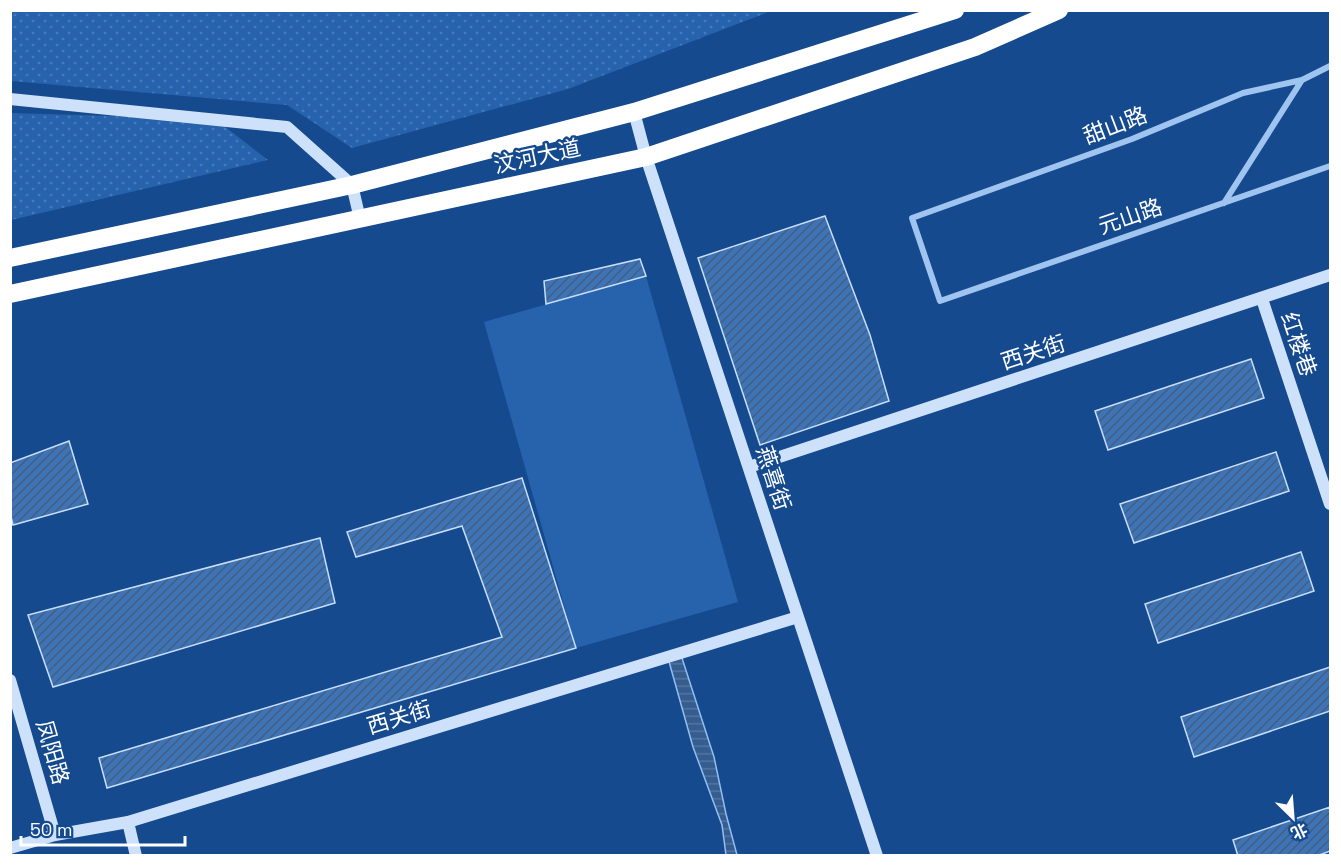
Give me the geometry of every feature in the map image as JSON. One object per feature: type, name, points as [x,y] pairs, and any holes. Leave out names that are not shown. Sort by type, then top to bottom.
[{"type":"highway","name":"汶河大道","points":[[10,258],[352,184],[634,112],[955,10]]},
{"type":"highway","name":"汶河大道","points":[[10,294],[646,157],[975,47],[1059,10]]},
{"type":"street","name":"甜山路","points":[[940,301],[912,218],[1132,139],[1243,93],[1302,80],[1330,66]]},
{"type":"street","points":[[1224,203],[1302,80]]},
{"type":"street","points":[[10,99],[287,126],[352,184],[360,219]]},
{"type":"street","name":"燕喜街","points":[[634,112],[646,157],[878,855]]},
{"type":"street","name":"元山路","points":[[940,301],[1330,166]]},
{"type":"street","name":"西关街","points":[[749,467],[1262,300],[1330,275]]},
{"type":"street","name":"红楼巷","points":[[1262,300],[1330,504]]},
{"type":"street","name":"西关街","points":[[10,848],[55,835],[128,822],[798,616]]},
{"type":"street","name":"凤阳路","points":[[10,680],[55,835]]},
{"type":"street","points":[[128,822],[136,855]]},
{"type":"shaded area","points":[[10,11],[771,11],[568,89],[352,148],[287,105],[11,81]]},
{"type":"shaded area","points":[[11,113],[215,119],[268,160],[11,220]]},
{"type":"shaded area","points":[[646,276],[738,602],[576,648],[484,322]]},
{"type":"shaded area","points":[[681,655],[714,757],[737,855],[726,855],[722,825],[693,747],[668,658]]},
{"type":"building","points":[[825,216],[870,335],[889,401],[760,445],[698,258]]},
{"type":"building","points":[[640,259],[646,276],[546,304],[544,281]]},
{"type":"building","points":[[1251,359],[1264,398],[1108,450],[1095,411]]},
{"type":"building","points":[[69,441],[88,504],[13,525],[10,512],[10,463]]},
{"type":"building","points":[[1276,452],[1289,491],[1134,543],[1120,504]]},
{"type":"building","points":[[522,478],[576,648],[107,788],[99,758],[502,637],[462,526],[356,557],[347,532]]},
{"type":"building","points":[[320,538],[335,603],[53,687],[28,615]]},
{"type":"building","points":[[1301,552],[1314,591],[1158,643],[1145,604]]},
{"type":"building","points":[[1330,667],[1330,711],[1194,757],[1181,717]]},
{"type":"building","points":[[1330,807],[1330,851],[1317,856],[1238,856],[1233,840]]}]
